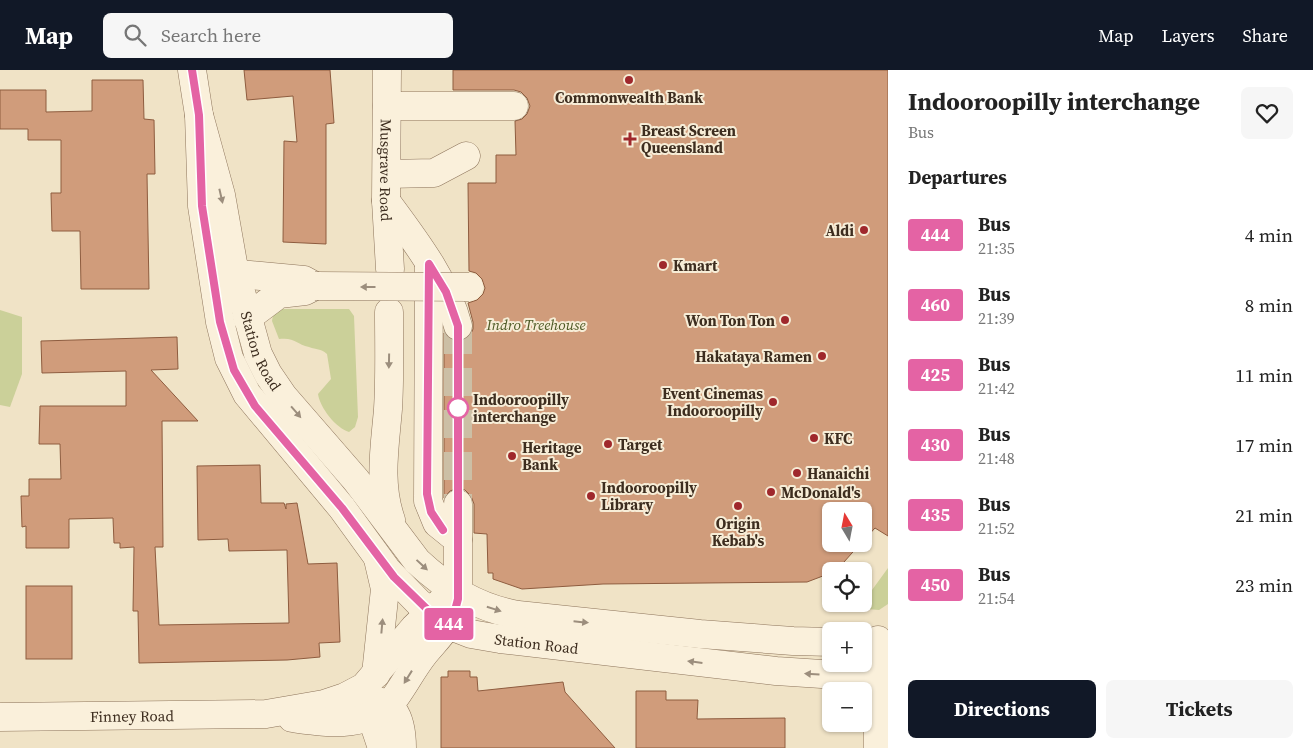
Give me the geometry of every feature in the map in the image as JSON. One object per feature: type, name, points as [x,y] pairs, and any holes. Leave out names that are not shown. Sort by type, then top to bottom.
[{"type":"street","name":"Station Road","points":[[192,70],[199,115],[221,195],[224,339],[241,384],[255,406],[318,480],[394,577],[439,618],[462,631],[489,637],[744,668],[837,675],[883,676]]},
{"type":"street","name":"Musgrave Road","points":[[386,70],[386,201],[390,269]]},
{"type":"street","points":[[387,106],[514,106]]},
{"type":"street","points":[[387,174],[434,173],[466,156]]},
{"type":"street","points":[[386,201],[446,292],[458,326]]},
{"type":"street","points":[[429,264],[428,501],[437,523],[458,540]]},
{"type":"street","name":"Station Road","points":[[224,273],[247,318],[254,345],[271,379],[293,408],[356,480],[417,561],[457,593],[494,609],[533,617],[729,637],[822,642]]},
{"type":"street","points":[[224,273],[299,286],[469,287]]},
{"type":"street","points":[[247,318],[279,294],[299,286]]},
{"type":"street","points":[[318,480],[338,485],[356,480],[373,468],[380,460],[388,409],[389,312]]},
{"type":"street","points":[[383,450],[386,503],[396,531]]},
{"type":"street","points":[[376,694],[439,618],[457,593],[458,504]]},
{"type":"street","points":[[376,555],[383,573],[385,589],[376,694],[382,748]]},
{"type":"street","points":[[877,640],[883,676],[878,748]]},
{"type":"street","points":[[376,694],[401,727],[402,748]]},
{"type":"street","name":"Finney Road","points":[[266,714],[376,694]]},
{"type":"street","name":"Finney Road","points":[[0,717],[266,714],[336,723],[354,721],[376,694]]},
{"type":"green space","points":[[280,309],[349,309],[354,316],[358,417],[355,427],[349,432],[334,422],[325,411],[319,399],[318,394],[331,379],[327,354],[292,340],[279,339],[272,321],[273,315]]},
{"type":"green space","points":[[0,310],[22,317],[22,374],[10,407],[0,405]]},
{"type":"green space","points":[[888,568],[888,604],[879,610],[872,609],[872,590]]},
{"type":"building","points":[[244,70],[330,70],[334,123],[326,124],[326,244],[283,242],[284,141],[297,142],[293,96],[247,100]]},
{"type":"building","points":[[453,70],[888,70],[888,536],[875,528],[872,531],[872,502],[822,502],[822,552],[853,552],[844,562],[822,562],[822,576],[807,582],[603,584],[522,589],[493,579],[493,573],[488,573],[487,534],[474,533],[474,504],[471,496],[465,490],[458,488],[450,491],[444,498],[444,333],[448,338],[455,341],[463,341],[470,336],[473,322],[468,303],[477,300],[483,294],[485,288],[482,279],[476,273],[469,271],[468,183],[496,183],[496,155],[516,155],[515,121],[522,119],[527,114],[530,106],[527,98],[521,92],[514,90],[453,90]]},
{"type":"building","points":[[92,80],[143,80],[144,119],[154,120],[155,174],[147,174],[149,289],[81,289],[80,231],[52,231],[51,193],[61,193],[61,140],[28,140],[28,129],[0,129],[0,90],[46,90],[46,112],[92,111]]},
{"type":"building","points":[[177,337],[178,369],[151,370],[198,421],[162,421],[163,547],[155,547],[159,625],[289,623],[287,550],[229,551],[228,539],[198,540],[197,466],[260,465],[261,503],[284,503],[286,509],[286,504],[297,503],[308,564],[337,563],[340,642],[319,643],[320,657],[287,660],[139,663],[138,611],[133,611],[134,547],[120,548],[120,543],[114,543],[113,518],[69,519],[69,548],[26,548],[26,526],[22,527],[21,496],[29,496],[29,479],[61,479],[60,444],[39,444],[40,406],[126,406],[126,371],[42,373],[41,341]]},
{"type":"building","points":[[26,586],[72,586],[72,659],[26,659]]},
{"type":"building","points":[[448,671],[470,671],[470,677],[477,677],[478,691],[563,682],[565,692],[615,748],[441,748],[441,677],[448,677]]},
{"type":"building","points":[[636,691],[666,691],[666,700],[698,700],[697,719],[785,718],[785,748],[636,748]]},
{"type":"tunnel","points":[[458,326],[458,504]]},
{"type":"bus line","name":"444","points":[[192,70],[199,115],[202,206],[208,251],[220,322],[226,348],[234,370],[255,406],[342,508],[382,563],[419,603],[448,625],[458,603],[458,326],[446,292],[429,264],[427,494],[431,512],[443,530]]},
{"type":"place","name":"Commonwealth Bank","points":[[629,80]]},
{"type":"place","name":"Breast Screen Queensland","points":[[630,139]]},
{"type":"place","name":"Aldi","points":[[864,230]]},
{"type":"place","name":"Kmart","points":[[663,265]]},
{"type":"place","name":"Won Ton Ton","points":[[785,320]]},
{"type":"place","name":"Hakataya Ramen","points":[[822,356]]},
{"type":"place","name":"Event Cinemas Indooroopilly","points":[[773,402]]},
{"type":"place","name":"Indooroopilly interchange","points":[[458,408]]},
{"type":"place","name":"KFC","points":[[814,438]]},
{"type":"place","name":"Target","points":[[608,444]]},
{"type":"place","name":"Heritage Bank","points":[[512,456]]},
{"type":"place","name":"Hanaichi","points":[[797,473]]},
{"type":"place","name":"McDonald's","points":[[771,492]]},
{"type":"place","name":"Indooroopilly Library","points":[[591,496]]},
{"type":"place","name":"Origin Kebab's","points":[[738,506]]},
{"type":"park label","name":"Indro Treehouse","points":[[536,324]]}]
